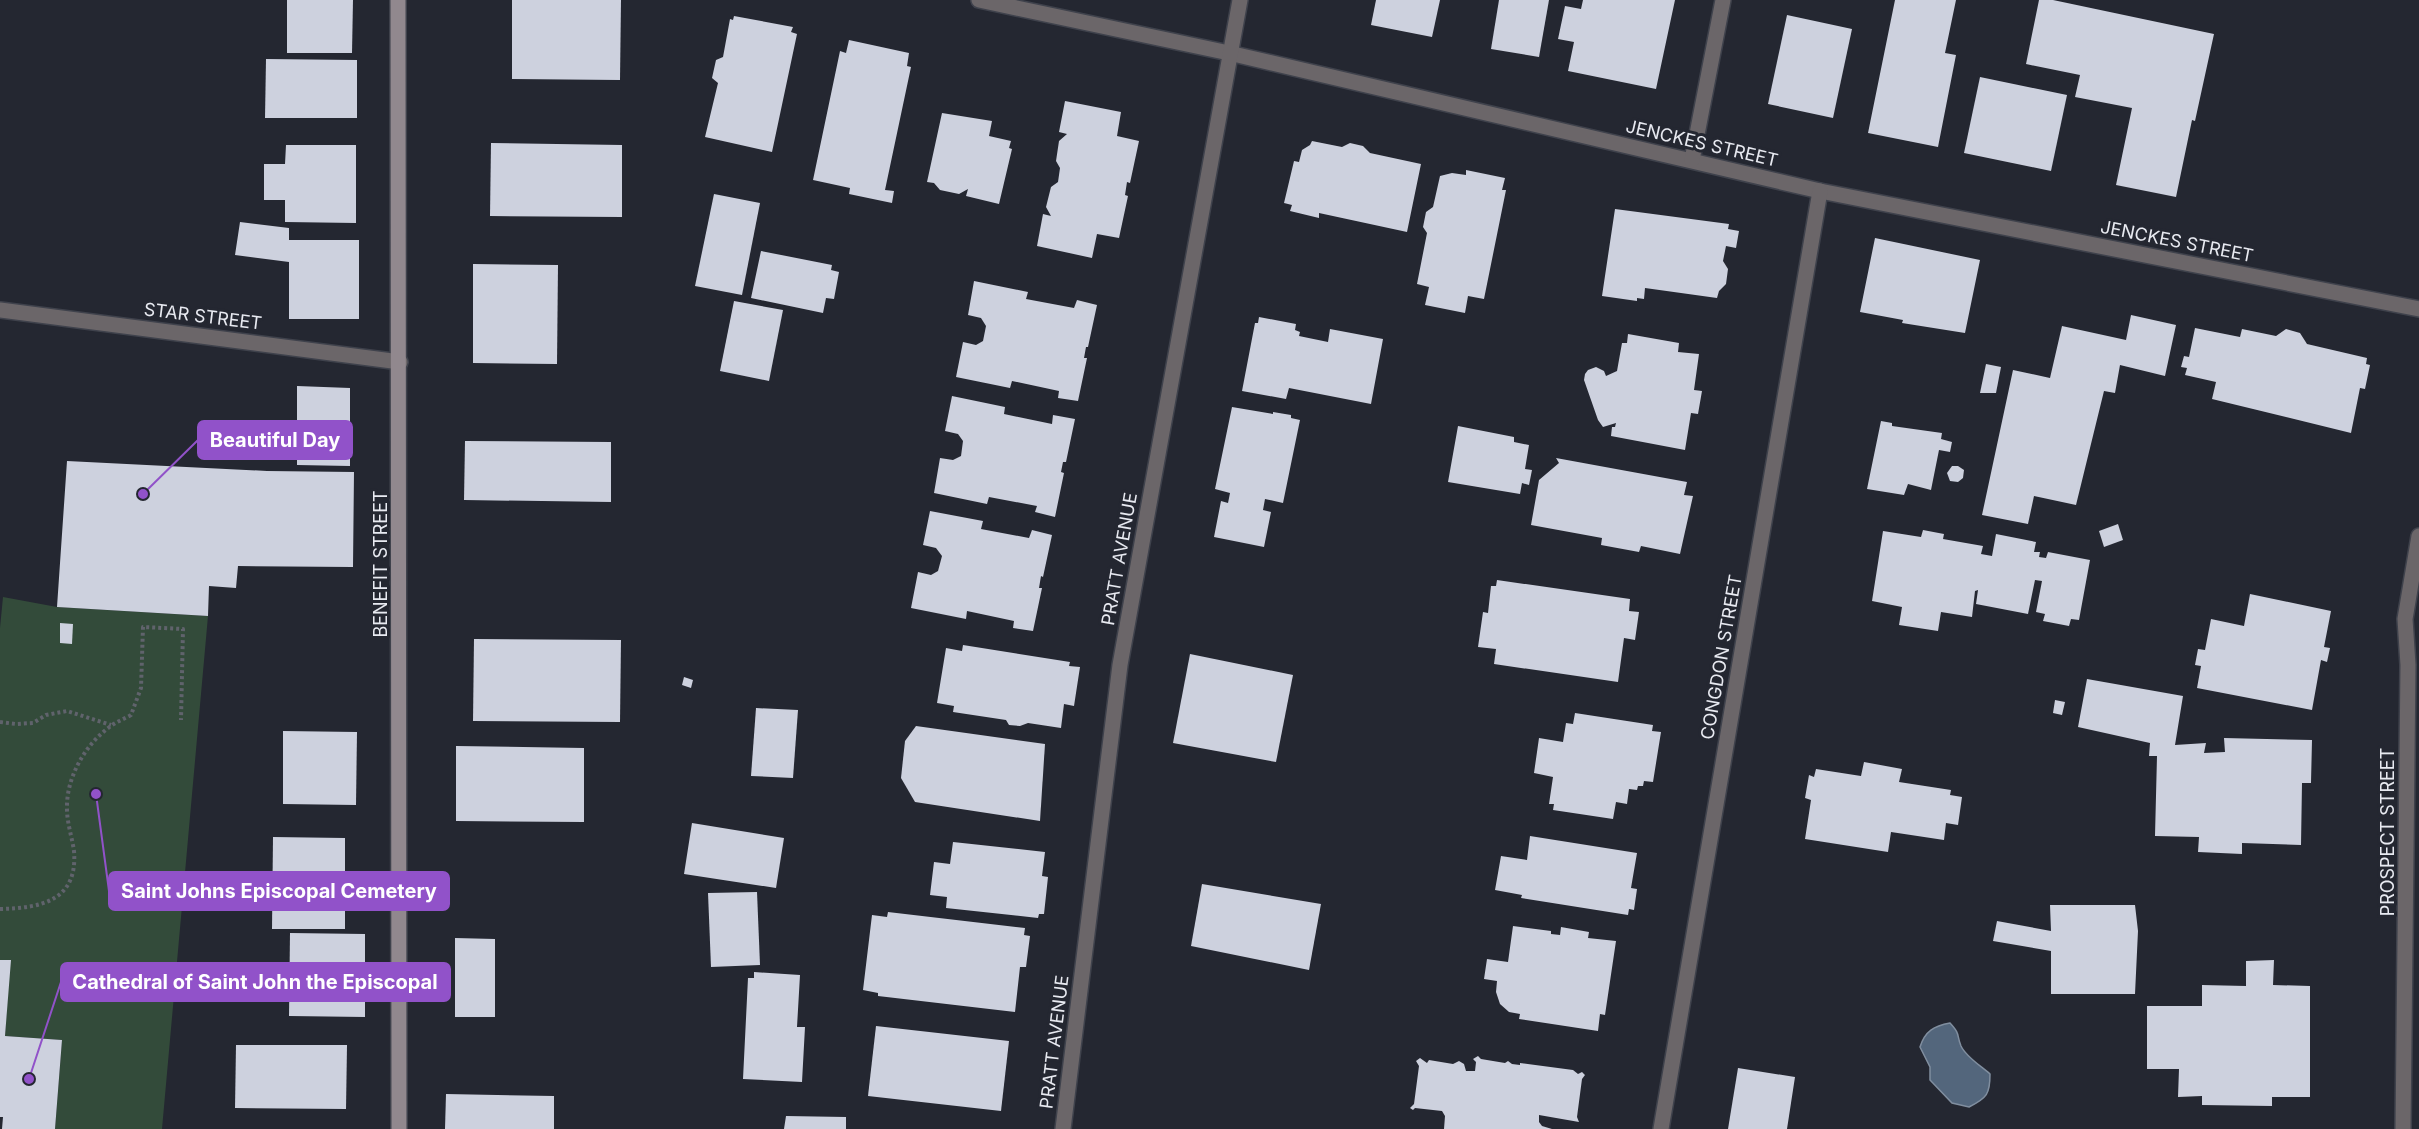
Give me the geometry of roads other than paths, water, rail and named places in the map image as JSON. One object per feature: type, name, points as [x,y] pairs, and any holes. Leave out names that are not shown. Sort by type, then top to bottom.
[{"type":"street","name":"BENEFIT STREET","points":[[399,0],[399,1129]]},
{"type":"street","name":"JENCKES STREET","points":[[979,0],[1229,53],[1820,191],[2419,309]]},
{"type":"street","name":"PRATT AVENUE","points":[[1063,1129],[1120,665],[1240,0]]},
{"type":"street","points":[[1692,160],[1723,0]]},
{"type":"street","name":"CONGDON STREET","points":[[1661,1129],[1820,191]]},
{"type":"street","name":"STAR STREET","points":[[0,310],[400,362]]},
{"type":"street","name":"PROSPECT STREET","points":[[2403,1129],[2412,989],[2408,665],[2405,619],[2419,536]]},
{"type":"water","points":[[1950,1023],[1957,1032],[1963,1050],[1990,1074],[1986,1095],[1969,1107],[1952,1103],[1930,1080],[1930,1067],[1920,1047],[1931,1030]]},
{"type":"place","name":"Beautiful Day","points":[[143,494]]},
{"type":"place","name":"Saint Johns Episcopal Cemetery","points":[[96,794]]},
{"type":"place","name":"Cathedral of Saint John the Episcopal","points":[[29,1079]]}]
